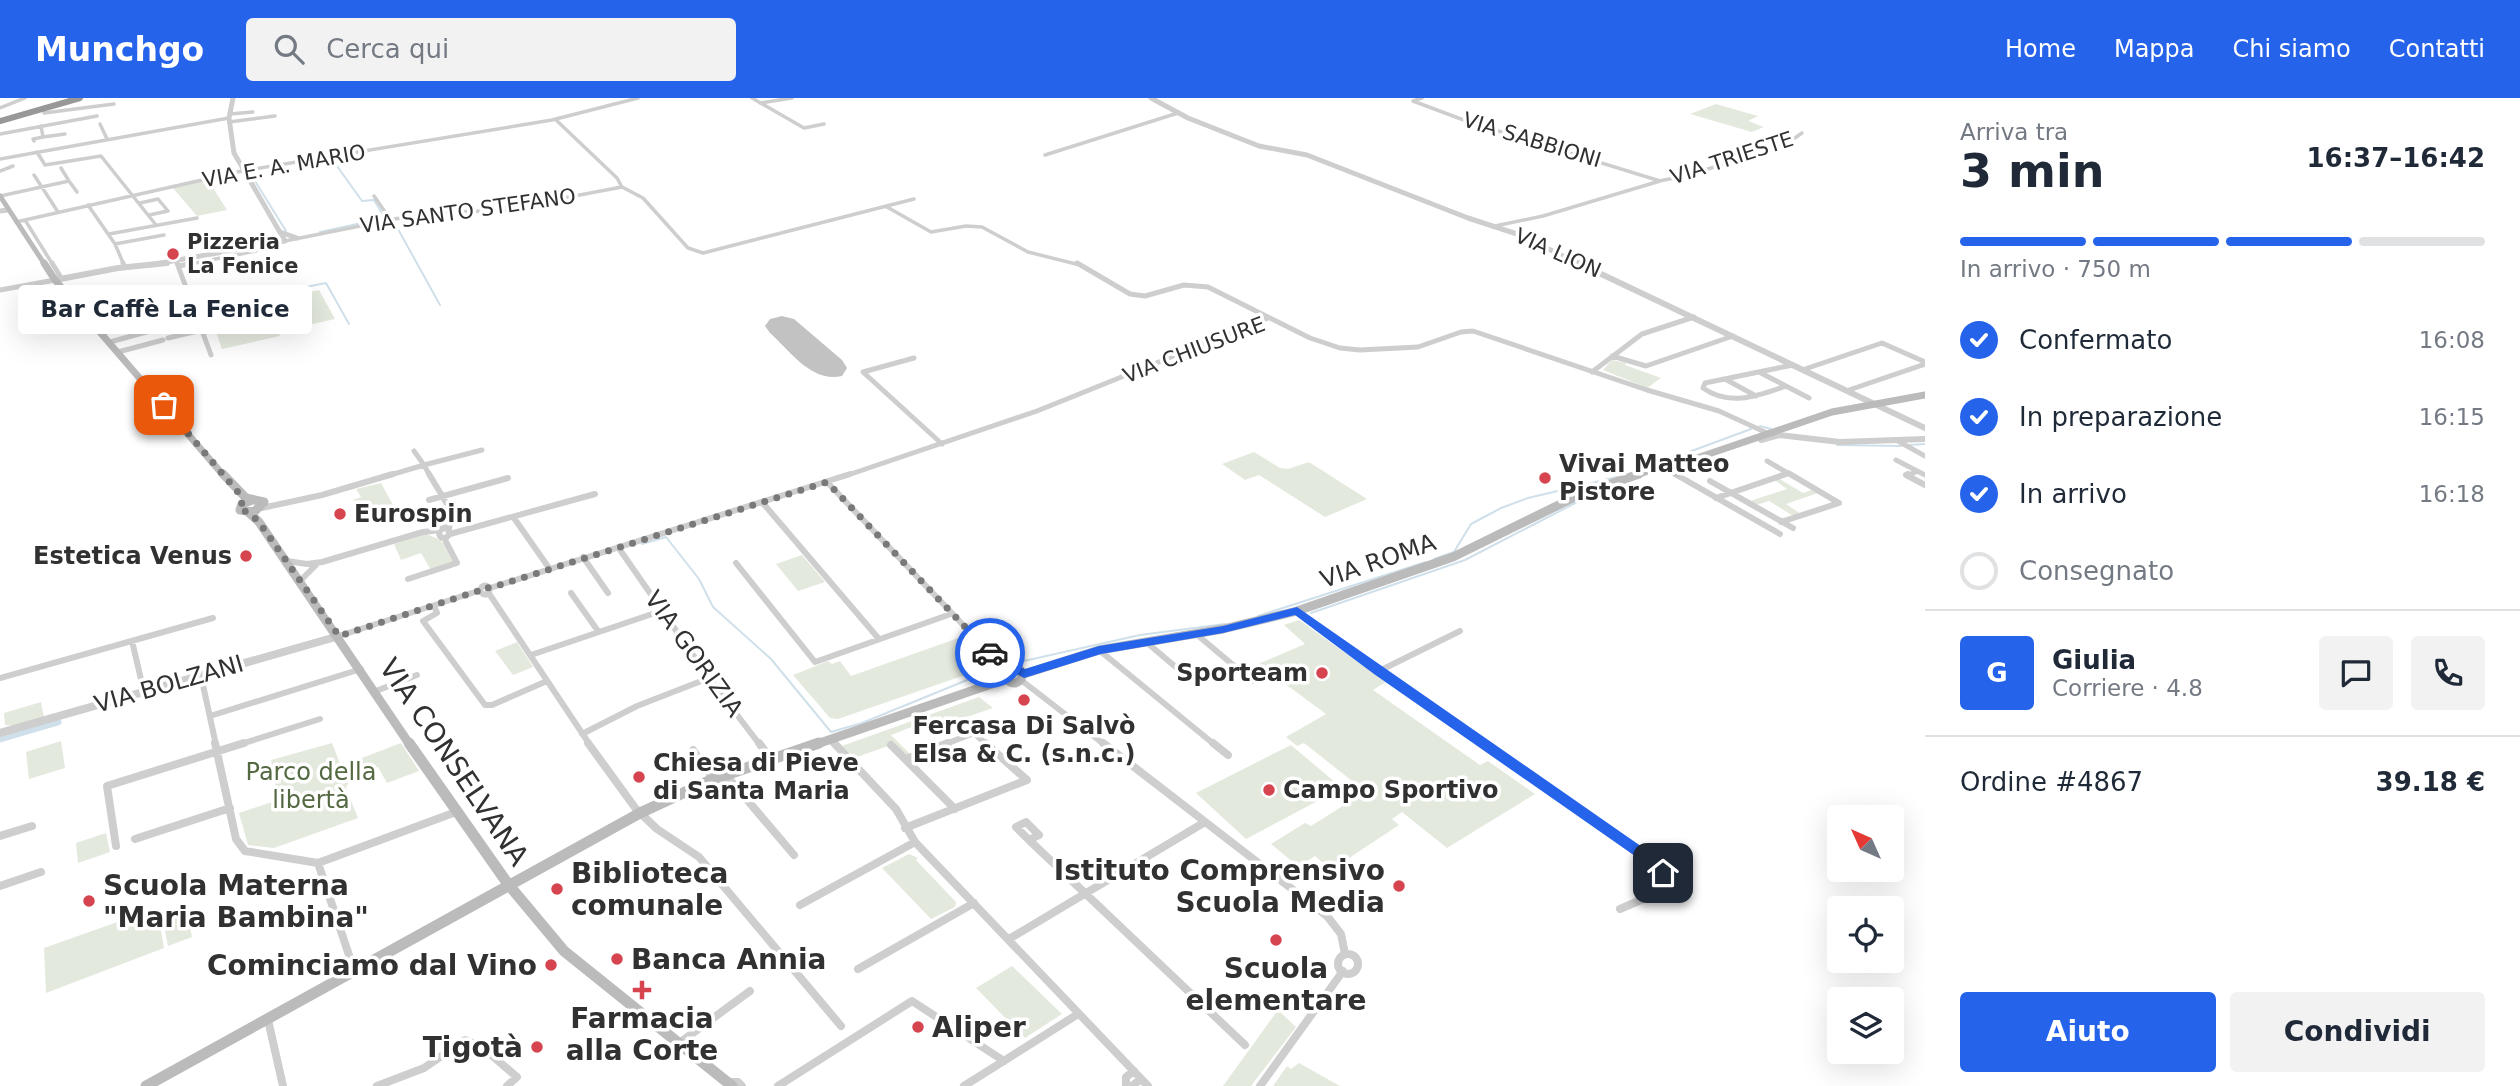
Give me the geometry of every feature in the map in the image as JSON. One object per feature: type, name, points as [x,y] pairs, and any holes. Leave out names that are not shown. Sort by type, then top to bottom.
[{"type":"highway","points":[[0,120],[74,98]]},
{"type":"highway","points":[[0,120],[80,98]]},
{"type":"main road","points":[[0,196],[3,210],[16,222],[55,280],[238,492],[258,504]]},
{"type":"main road","points":[[1685,470],[1667,470],[1667,462],[1691,460],[1769,430],[1832,412],[1875,402],[1925,395]]},
{"type":"main road","points":[[1685,470],[1691,460]]},
{"type":"main road","points":[[1673,462],[1685,470]]},
{"type":"main road","name":"VIA ROMA","points":[[1023,677],[1099,650],[1144,640],[1246,625],[1297,611],[1453,557],[1579,495],[1652,471],[1667,470]]},
{"type":"main road","points":[[238,492],[242,504],[258,504]]},
{"type":"main road","name":"VIA CONSELVANA","points":[[242,504],[240,510],[248,512],[259,522],[339,636],[456,812],[508,884],[564,951],[729,1084]]},
{"type":"main road","points":[[248,512],[258,504]]},
{"type":"main road","name":"VIA CONSELVANA","points":[[258,504],[259,522]]},
{"type":"main road","points":[[146,1086],[640,813],[713,779],[830,740],[1007,675],[1023,677]]},
{"type":"street","points":[[0,108],[24,98]]},
{"type":"street","points":[[233,98],[230,118],[234,153],[242,171],[285,241]]},
{"type":"street","points":[[555,120],[638,98]]},
{"type":"street","points":[[752,98],[804,128],[824,124]]},
{"type":"street","points":[[760,103],[792,98]]},
{"type":"street","name":"VIA LION","points":[[1151,98],[1178,113],[1266,148],[1307,155],[1546,246],[1925,428]]},
{"type":"street","name":"VIA SABBIONI","points":[[1422,98],[1413,101],[1660,181]]},
{"type":"street","points":[[44,113],[114,104]]},
{"type":"street","points":[[67,110],[68,121]]},
{"type":"street","points":[[0,159],[53,147],[253,112]]},
{"type":"street","points":[[1045,155],[1178,113]]},
{"type":"street","points":[[0,134],[97,116]]},
{"type":"street","points":[[230,118],[275,116]]},
{"type":"street","name":"VIA E. A. MARIO","points":[[16,222],[242,171],[555,120]]},
{"type":"street","name":"VIA SANTO STEFANO","points":[[55,280],[125,267],[178,264],[390,219],[438,212],[495,211],[622,187],[617,178],[555,120]]},
{"type":"street","points":[[100,124],[107,139]]},
{"type":"street","points":[[41,126],[43,137]]},
{"type":"street","name":"VIA TRIESTE","points":[[1495,226],[1543,216],[1660,181],[1690,175],[1789,142],[1802,133]]},
{"type":"street","points":[[34,141],[33,139],[65,134]]},
{"type":"street","points":[[37,152],[44,165],[102,156],[156,225]]},
{"type":"street","points":[[0,171],[13,166]]},
{"type":"street","points":[[61,168],[77,192]]},
{"type":"street","points":[[34,175],[58,212]]},
{"type":"street","points":[[0,196],[69,181]]},
{"type":"street","points":[[622,187],[643,198],[688,247],[703,253],[914,199]]},
{"type":"street","points":[[374,197],[390,219]]},
{"type":"street","points":[[140,203],[158,199],[168,211],[149,215]]},
{"type":"street","points":[[88,205],[116,244],[125,267]]},
{"type":"street","points":[[887,207],[931,232],[966,226],[982,227],[1036,255],[1075,262],[1130,294],[1144,296],[1177,286],[1199,285],[1269,318]]},
{"type":"street","points":[[109,234],[197,218]]},
{"type":"street","points":[[0,290],[55,280],[60,276],[25,220]]},
{"type":"street","points":[[280,232],[296,239]]},
{"type":"street","points":[[274,243],[280,232]]},
{"type":"street","points":[[116,244],[164,235]]},
{"type":"street","points":[[178,264],[211,355]]},
{"type":"street","points":[[102,333],[194,308]]},
{"type":"street","points":[[1592,372],[1642,334],[1696,317]]},
{"type":"street","name":"VIA CHIUSURE","points":[[339,636],[478,591],[482,587],[489,590],[549,568],[942,444],[1037,411],[1269,318],[1320,342],[1355,350],[1418,347],[1461,332],[1473,331],[1769,430]]},
{"type":"street","points":[[110,342],[198,319]]},
{"type":"street","points":[[118,352],[202,330]]},
{"type":"street","points":[[1612,356],[1646,366],[1735,336]]},
{"type":"street","points":[[1805,369],[1882,343],[1925,363]]},
{"type":"street","points":[[914,358],[863,372],[942,444]]},
{"type":"street","points":[[1849,390],[1925,363]]},
{"type":"street","points":[[1786,386],[1756,396],[1732,400],[1709,393],[1703,388],[1705,383],[1795,364]]},
{"type":"street","points":[[1759,372],[1809,398]]},
{"type":"street","points":[[1726,379],[1756,396]]},
{"type":"street","points":[[1695,485],[1685,470],[1694,468],[1699,461],[1773,436],[1902,444],[1925,439]]},
{"type":"street","points":[[1902,444],[1925,456]]},
{"type":"street","points":[[258,504],[323,495],[482,450]]},
{"type":"street","points":[[408,579],[457,563],[446,533],[453,514],[414,451]]},
{"type":"street","points":[[1896,460],[1925,475]]},
{"type":"street","points":[[1765,526],[1839,503],[1767,461]]},
{"type":"street","points":[[1667,470],[1780,534]]},
{"type":"street","points":[[1917,471],[1906,475],[1925,485]]},
{"type":"street","points":[[1716,498],[1789,473]]},
{"type":"street","points":[[429,500],[509,478]]},
{"type":"street","points":[[1710,481],[1793,528]]},
{"type":"street","points":[[827,482],[1007,675]]},
{"type":"street","points":[[286,561],[307,564],[322,562],[423,532],[469,531],[595,494]]},
{"type":"street","points":[[762,502],[879,639]]},
{"type":"street","points":[[514,517],[549,568]]},
{"type":"street","name":"VIA GORIZIA","points":[[618,547],[709,678],[771,759]]},
{"type":"street","points":[[583,558],[608,593]]},
{"type":"street","points":[[300,581],[310,569],[322,562]]},
{"type":"street","points":[[736,563],[815,663],[951,614]]},
{"type":"street","points":[[489,590],[582,734],[640,813],[657,829],[699,857],[841,1026]]},
{"type":"street","points":[[572,593],[598,631]]},
{"type":"street","points":[[434,606],[437,612],[423,621],[485,705],[492,705],[547,681]]},
{"type":"street","points":[[531,655],[661,611]]},
{"type":"street","points":[[1297,611],[1658,867],[1666,883],[1664,890],[1620,909]]},
{"type":"street","points":[[0,678],[213,618]]},
{"type":"street","points":[[1379,671],[1460,631]]},
{"type":"street","points":[[1195,633],[1252,681]]},
{"type":"street","name":"VIA BOLZANI","points":[[0,733],[339,636]]},
{"type":"street","points":[[1144,640],[1178,669]]},
{"type":"street","points":[[132,641],[144,692]]},
{"type":"street","points":[[1099,650],[1228,755]]},
{"type":"street","points":[[210,716],[361,669]]},
{"type":"street","points":[[376,691],[417,675]]},
{"type":"street","points":[[201,676],[236,839],[245,850],[318,863],[456,812]]},
{"type":"street","points":[[1023,677],[1327,916],[1341,934],[1345,954]]},
{"type":"street","points":[[582,734],[637,706],[709,678]]},
{"type":"street","points":[[116,846],[107,786],[320,719]]},
{"type":"street","points":[[905,828],[1027,780],[974,733],[963,719]]},
{"type":"street","points":[[906,759],[974,733]]},
{"type":"street","points":[[830,740],[896,809],[915,842],[1145,1082],[1132,1086]]},
{"type":"street","points":[[891,744],[955,808]]},
{"type":"street","points":[[692,750],[713,779]]},
{"type":"street","points":[[726,775],[794,855]]},
{"type":"street","points":[[135,839],[230,808]]},
{"type":"street","points":[[1009,940],[1205,822]]},
{"type":"street","points":[[0,836],[32,826]]},
{"type":"street","points":[[1029,840],[1245,1045]]},
{"type":"street","points":[[800,905],[915,842]]},
{"type":"street","points":[[318,863],[354,970]]},
{"type":"street","points":[[0,886],[41,872]]},
{"type":"street","points":[[859,969],[974,903]]},
{"type":"street","points":[[1345,954],[1355,957],[1360,967],[1353,973],[1343,971],[1337,961],[1345,954]]},
{"type":"street","points":[[1259,1086],[1343,971]]},
{"type":"street","points":[[678,1044],[750,991]]},
{"type":"street","points":[[778,1086],[912,1001],[1004,1061]]},
{"type":"street","points":[[964,1086],[1078,1014]]},
{"type":"street","points":[[268,1018],[283,1086]]},
{"type":"street","points":[[377,1086],[424,1068],[465,1040],[482,1047],[517,1077],[507,1086]]},
{"type":"street","points":[[1126,1086],[1126,1077],[1134,1071]]},
{"type":"street","points":[[729,1084],[738,1082],[742,1086]]},
{"type":"green space","points":[[1716,104],[1758,116],[1748,121],[1764,127],[1752,132],[1690,114]]},
{"type":"green space","points":[[208,180],[227,210],[197,216],[172,187]]},
{"type":"green space","points":[[319,290],[335,319],[290,329],[277,299]]},
{"type":"green space","points":[[265,303],[280,336],[222,349],[210,315]]},
{"type":"green space","points":[[1612,360],[1661,378],[1647,388],[1603,370]]},
{"type":"green space","points":[[1254,452],[1280,468],[1288,469],[1309,462],[1367,499],[1325,517],[1259,475],[1245,480],[1222,464]]},
{"type":"green space","points":[[1778,478],[1803,493],[1815,489],[1821,492],[1786,504],[1801,514],[1795,517],[1769,501],[1756,505],[1750,501],[1787,489],[1773,479]]},
{"type":"green space","points":[[381,483],[398,514],[367,523],[353,500],[361,497],[356,489]]},
{"type":"green space","points":[[426,534],[441,540],[453,562],[431,570],[421,553],[401,560],[394,544]]},
{"type":"green space","points":[[802,555],[825,582],[798,591],[776,564]]},
{"type":"green space","points":[[1299,620],[1386,682],[1373,690],[1480,765],[1488,761],[1535,794],[1447,848],[1402,812],[1392,819],[1399,825],[1331,870],[1315,856],[1299,867],[1271,844],[1305,823],[1311,826],[1360,795],[1351,788],[1356,784],[1304,743],[1297,746],[1286,737],[1326,714],[1258,664],[1305,644],[1284,625]]},
{"type":"green space","points":[[964,636],[991,666],[838,719],[830,718],[793,675],[828,661],[832,664],[840,661],[851,676]]},
{"type":"green space","points":[[517,642],[533,667],[513,675],[495,651]]},
{"type":"green space","points":[[979,697],[993,708],[955,721],[966,733],[961,735],[940,716],[891,735],[910,754],[905,756],[891,745],[854,758],[842,746]]},
{"type":"green space","points":[[41,702],[44,717],[14,726],[5,725],[4,713]]},
{"type":"green space","points":[[61,741],[65,768],[29,779],[26,752]]},
{"type":"green space","name":"Parco della libertà","points":[[332,743],[341,766],[401,743],[419,771],[387,783],[378,767],[350,779],[346,788],[358,818],[274,848],[248,845],[239,813],[278,800],[271,760]]},
{"type":"green space","name":"Campo Sportivo","points":[[1291,745],[1342,788],[1246,839],[1196,793]]},
{"type":"green space","points":[[106,833],[110,852],[78,863],[76,843]]},
{"type":"green space","points":[[909,854],[918,858],[916,860],[956,902],[955,907],[931,919],[882,868]]},
{"type":"green space","points":[[157,908],[164,948],[46,993],[44,948]]},
{"type":"green space","points":[[187,911],[192,937],[168,946],[163,920]]},
{"type":"green space","points":[[1012,966],[1062,1014],[1025,1038],[976,988]]},
{"type":"green space","points":[[1278,1010],[1296,1027],[1251,1086],[1223,1086]]},
{"type":"green space","points":[[1299,1063],[1340,1086],[1273,1086],[1287,1066],[1291,1069]]},
{"type":"waterway","points":[[320,232],[385,218],[374,200],[362,201],[332,159]]},
{"type":"waterway","points":[[250,173],[286,231]]},
{"type":"waterway","points":[[393,220],[440,305]]},
{"type":"waterway","points":[[265,295],[326,283],[349,324]]},
{"type":"waterway","points":[[1760,426],[1771,429]]},
{"type":"waterway","points":[[1670,459],[1751,429]]},
{"type":"waterway","points":[[1910,445],[1925,444]]},
{"type":"waterway","points":[[1837,445],[1901,446]]},
{"type":"waterway","points":[[1649,467],[1655,464]]},
{"type":"waterway","points":[[1434,559],[1454,552],[1471,524],[1501,508],[1528,498],[1617,477]]},
{"type":"waterway","points":[[1311,613],[1465,560],[1583,499]]},
{"type":"waterway","points":[[642,544],[666,537],[699,579],[713,607],[771,659],[831,732],[862,723],[994,669]]},
{"type":"waterway","points":[[1258,616],[1426,562]]},
{"type":"waterway","points":[[1010,664],[1140,635],[1225,624]]},
{"type":"waterway","points":[[0,739],[58,722]]},
{"type":"runway","points":[[782,326],[829,368]]},
{"type":"way so far","points":[[164,405],[238,492],[242,504],[240,510],[248,512],[259,522],[339,636],[478,591],[482,587],[490,588],[827,482],[990,653]]},
{"type":"place","name":"Pizzeria La Fenice","points":[[173,254]]},
{"type":"place","name":"Bar Caffè La Fenice","points":[[164,405]]},
{"type":"place","name":"Vivai Matteo Pistore","points":[[1545,478]]},
{"type":"place","name":"Eurospin","points":[[340,514]]},
{"type":"place","name":"Estetica Venus","points":[[246,556]]},
{"type":"place","name":"Sporteam","points":[[1322,673]]},
{"type":"place","name":"Fercasa Di Salvò Elsa & C. (s.n.c.)","points":[[1024,700]]},
{"type":"place","name":"Chiesa di Pieve di Santa Maria","points":[[639,777]]},
{"type":"place","name":"Campo Sportivo","points":[[1269,790]]},
{"type":"place","name":"Istituto Comprensivo Scuola Media","points":[[1399,886]]},
{"type":"place","name":"Biblioteca comunale","points":[[557,889]]},
{"type":"place","name":"Scuola Materna \"Maria Bambina\"","points":[[89,901]]},
{"type":"place","name":"Scuola elementare","points":[[1276,940]]},
{"type":"place","name":"Banca Annia","points":[[617,959]]},
{"type":"place","name":"Cominciamo dal Vino","points":[[551,965]]},
{"type":"place","name":"Farmacia alla Corte","points":[[642,990]]},
{"type":"place","name":"Aliper","points":[[918,1027]]},
{"type":"place","name":"Tigotà","points":[[537,1047]]},
{"type":"route","points":[[990,653],[1007,671],[1017,669],[1024,674],[1099,650],[1144,640],[1223,629],[1297,611],[1301,617],[1640,853],[1663,873]]}]
